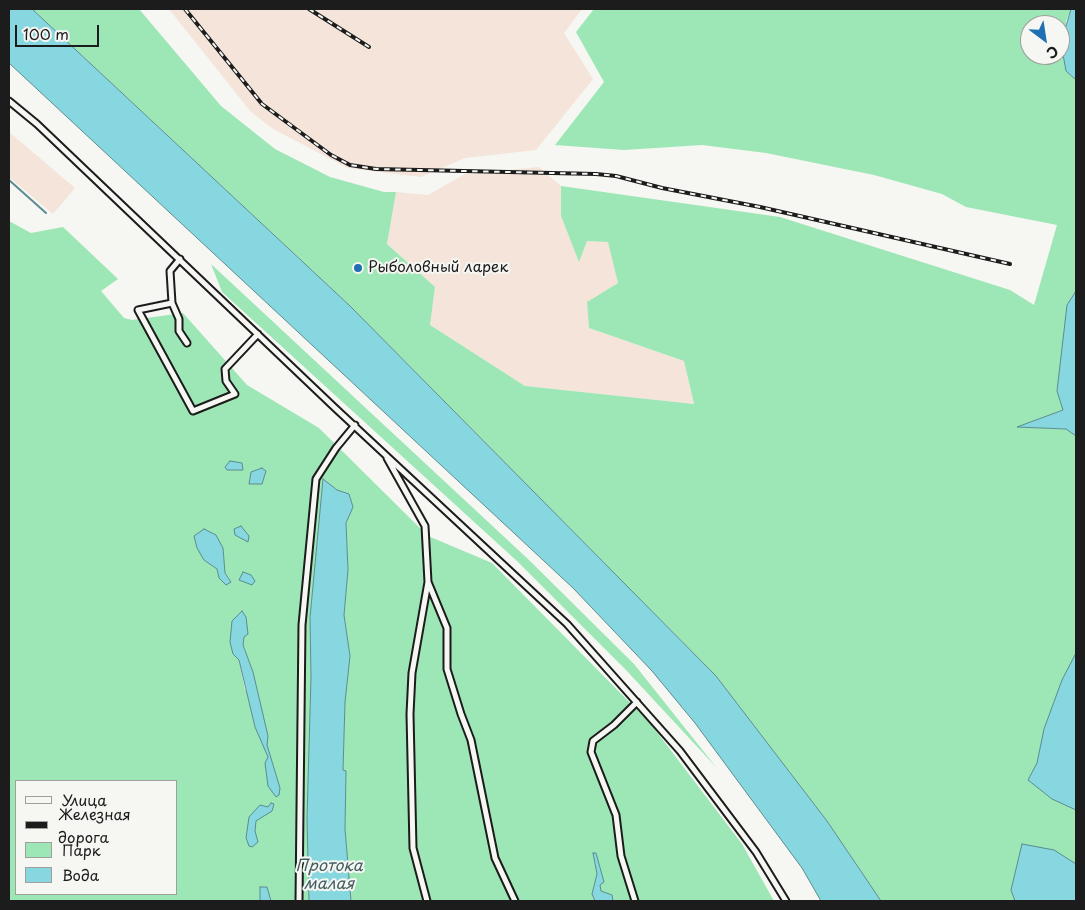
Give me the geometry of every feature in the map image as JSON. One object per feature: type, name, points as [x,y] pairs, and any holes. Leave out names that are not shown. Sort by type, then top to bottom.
[{"type":"street","points":[[9,102],[37,124],[567,624],[680,751],[756,852],[786,901]]},
{"type":"street","points":[[180,259],[170,271],[172,303],[180,319],[179,331],[187,343]]},
{"type":"street","points":[[172,303],[138,310],[193,411],[235,394],[226,381],[225,370],[258,334]]},
{"type":"street","points":[[299,901],[302,625],[316,479],[336,448],[355,425]]},
{"type":"street","points":[[386,455],[426,526],[428,582],[412,673],[410,714],[413,848],[427,901]]},
{"type":"street","points":[[428,582],[447,628],[448,669],[471,740],[495,858],[514,901]]},
{"type":"street","points":[[635,901],[621,856],[616,815],[591,752],[593,742],[614,725],[637,702]]},
{"type":"shaded area","points":[[169,9],[582,9],[564,33],[593,79],[536,150],[465,158],[421,177],[348,168],[273,129],[251,112]]},
{"type":"shaded area","points":[[9,132],[75,188],[53,214],[9,177]]},
{"type":"shaded area","points":[[539,167],[561,186],[561,216],[579,261],[587,241],[609,242],[618,283],[587,302],[589,328],[684,361],[694,404],[525,386],[430,325],[435,287],[387,244],[396,192],[428,195],[465,174]]},
{"type":"green space","points":[[32,9],[139,9],[221,106],[275,149],[330,177],[384,192],[396,192],[387,244],[435,287],[430,325],[525,386],[694,404],[684,361],[589,328],[587,302],[618,283],[608,242],[587,241],[579,262],[561,216],[561,186],[780,217],[1010,290],[1034,305],[1057,225],[966,207],[942,194],[874,175],[766,153],[702,145],[624,150],[555,145],[604,82],[576,32],[594,9],[1071,9],[1068,15],[1020,15],[1020,65],[1066,65],[1066,71],[1076,80],[1076,291],[1067,305],[1063,410],[1019,427],[1066,429],[1076,436],[1076,901],[881,901],[827,821],[716,676],[350,306]]},
{"type":"green space","points":[[9,221],[31,233],[63,227],[118,279],[101,291],[124,318],[132,320],[183,313],[247,385],[319,428],[428,536],[492,563],[650,723],[742,844],[774,901],[351,901],[345,829],[346,771],[343,770],[345,702],[350,656],[344,615],[348,570],[346,523],[353,507],[349,494],[337,490],[323,480],[310,618],[311,677],[307,819],[309,901],[9,901]],"holes":[[[223,548],[225,573],[231,581],[219,578],[217,569]],[[246,617],[243,645],[253,672],[257,698],[245,690],[239,660]]]},
{"type":"green space","points":[[211,264],[529,560],[634,664],[716,767],[626,670],[518,562],[222,292]]},
{"type":"water","points":[[9,9],[32,9],[350,306],[716,676],[827,821],[881,901],[821,901],[802,868],[695,723],[652,671],[573,588],[9,63]]},
{"type":"water","points":[[1071,9],[1076,9],[1076,80],[1066,71],[1065,65],[1070,65],[1069,15]]},
{"type":"water","points":[[1076,291],[1076,436],[1066,429],[1017,427],[1063,410],[1057,391],[1067,305]]},
{"type":"water","points":[[230,461],[242,463],[243,470],[227,470],[225,467]]},
{"type":"water","points":[[262,468],[266,471],[262,484],[249,484],[251,472]]},
{"type":"water","name":"Протока малая","points":[[323,479],[337,490],[349,494],[353,507],[346,523],[348,570],[344,615],[350,656],[345,702],[343,770],[346,771],[345,829],[351,901],[309,901],[307,819],[311,677],[310,618]]},
{"type":"water","points":[[241,526],[249,536],[248,542],[235,535],[234,529]]},
{"type":"water","points":[[204,529],[216,535],[223,548],[225,573],[231,582],[226,585],[219,578],[217,569],[204,560],[197,548],[194,536]]},
{"type":"water","points":[[243,572],[251,575],[255,581],[252,585],[239,580]]},
{"type":"water","points":[[242,611],[246,617],[248,634],[244,637],[243,645],[253,672],[268,736],[267,745],[280,788],[279,795],[276,797],[268,786],[265,763],[268,757],[255,727],[239,660],[233,654],[230,642],[232,621]]},
{"type":"water","points":[[1076,653],[1076,810],[1052,799],[1028,780],[1037,763],[1044,729],[1062,680]]},
{"type":"water","points":[[271,803],[274,804],[272,811],[256,821],[255,831],[258,842],[252,847],[249,846],[246,838],[249,817],[260,805],[268,807]]},
{"type":"water","points":[[1022,844],[1054,850],[1076,864],[1076,901],[1015,901],[1011,890]]},
{"type":"water","points":[[593,853],[596,853],[604,882],[600,885],[601,891],[612,895],[613,901],[595,901],[592,894],[597,874]]},
{"type":"water","points":[[260,887],[267,887],[271,901],[260,901]]},
{"type":"waterway","points":[[9,180],[46,213]]},
{"type":"railway","points":[[185,9],[262,104],[331,155],[350,165],[376,169],[616,176],[662,188],[760,207],[1010,264]]},
{"type":"railway","points":[[309,9],[369,47]]},
{"type":"place","name":"Рыболовный ларек","points":[[358,268]]}]
